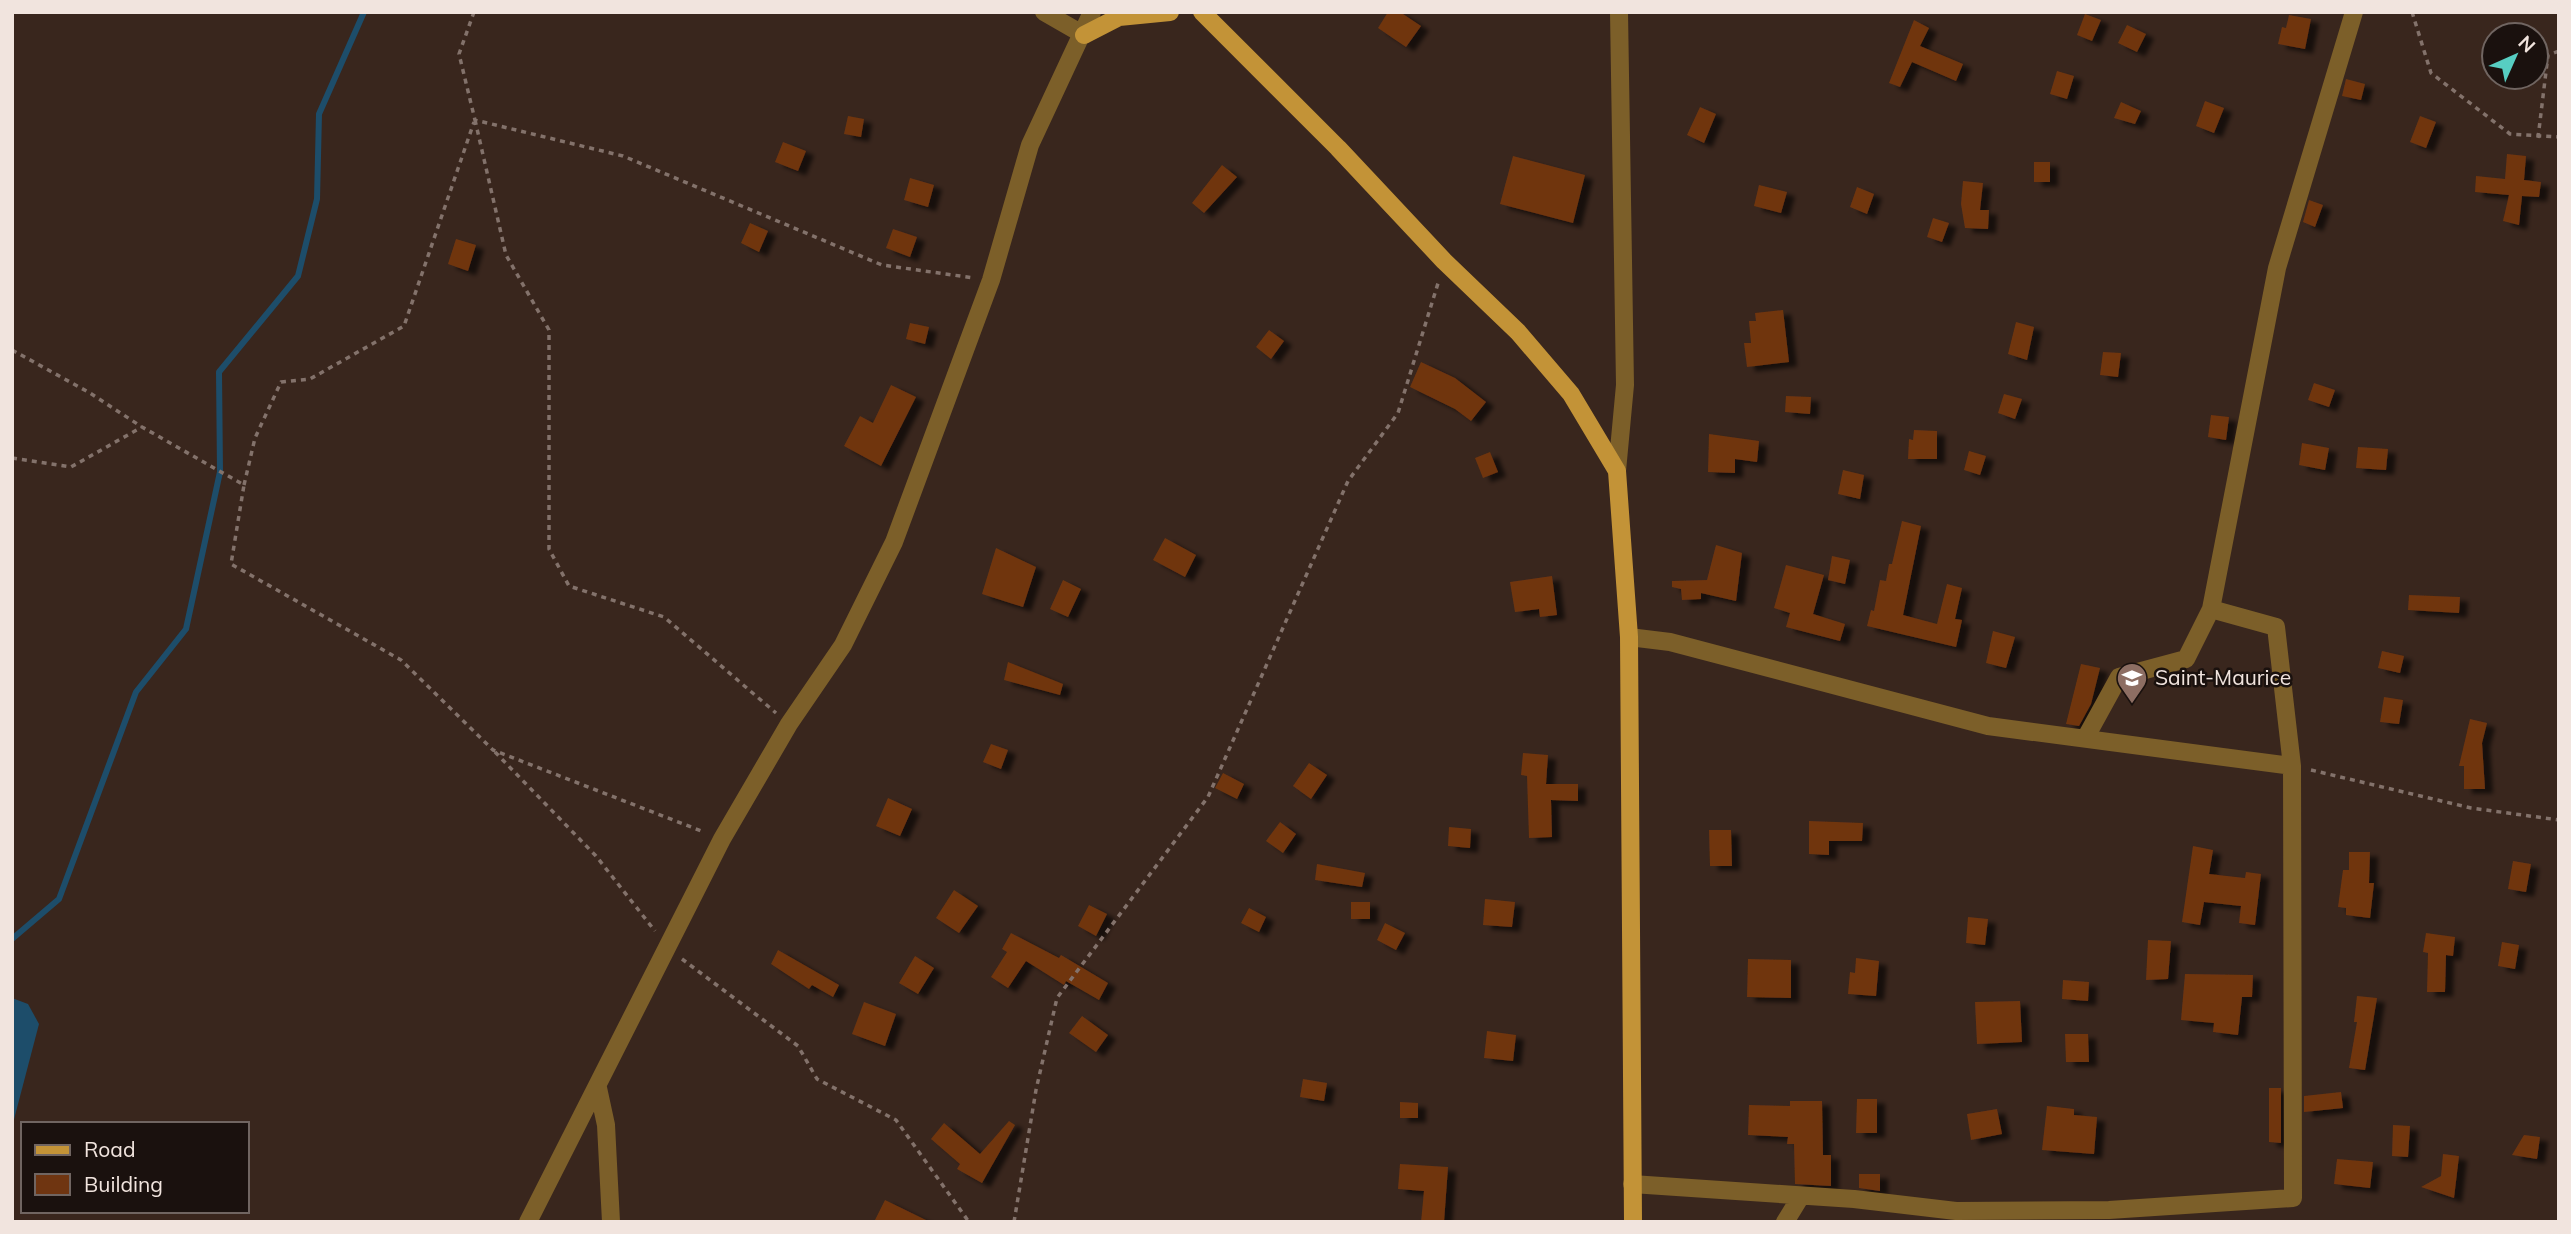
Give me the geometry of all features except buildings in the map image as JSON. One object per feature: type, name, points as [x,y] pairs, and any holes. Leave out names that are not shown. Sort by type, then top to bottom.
[{"type":"main road","points":[[1084,35],[1119,18],[1170,12]]},
{"type":"main road","points":[[1202,12],[1338,148],[1444,261],[1518,332],[1571,394],[1617,471],[1629,636],[1633,1222]]},
{"type":"street","points":[[1044,12],[1084,35]]},
{"type":"street","points":[[528,1222],[722,839],[789,724],[842,645],[894,542],[991,280],[1030,145],[1084,35],[1092,12]]},
{"type":"street","points":[[1617,471],[1625,385],[1619,12]]},
{"type":"street","points":[[2086,737],[2119,677],[2186,659],[2211,609],[2277,268],[2354,12]]},
{"type":"street","points":[[1632,1184],[1801,1196],[1956,1212],[2109,1216],[2294,1198],[2292,765],[2276,627],[2211,609]]},
{"type":"street","points":[[1629,636],[1670,642],[1988,726],[2292,765]]},
{"type":"street","points":[[598,1087],[606,1125],[611,1222]]},
{"type":"street","points":[[1785,1222],[1801,1196]]},
{"type":"path","points":[[474,12],[459,54],[506,255],[549,330],[550,549],[569,586],[664,617],[789,724]]},
{"type":"path","points":[[2412,12],[2431,73],[2510,134],[2538,138],[2559,137]]},
{"type":"path","points":[[2538,138],[2548,55],[2559,51]]},
{"type":"path","points":[[475,120],[623,156],[882,264],[991,280]]},
{"type":"path","points":[[475,120],[404,326],[310,379],[281,382],[255,438],[231,564],[401,660],[596,856],[668,948],[798,1046],[817,1079],[897,1120],[969,1222]]},
{"type":"path","points":[[1014,1222],[1036,1090],[1058,998],[1208,797],[1348,481],[1398,413],[1444,261]]},
{"type":"path","points":[[12,350],[244,485]]},
{"type":"path","points":[[12,458],[71,467],[142,427]]},
{"type":"path","points":[[493,750],[722,839]]},
{"type":"path","points":[[2292,765],[2471,808],[2559,820]]},
{"type":"water","points":[[12,998],[28,1004],[39,1024],[12,1127]]},
{"type":"waterway","points":[[12,939],[59,899],[136,692],[186,629],[220,472],[219,372],[298,276],[317,199],[319,114],[364,12]]},
{"type":"place","name":"Saint-Maurice","points":[[2132,705]]}]
